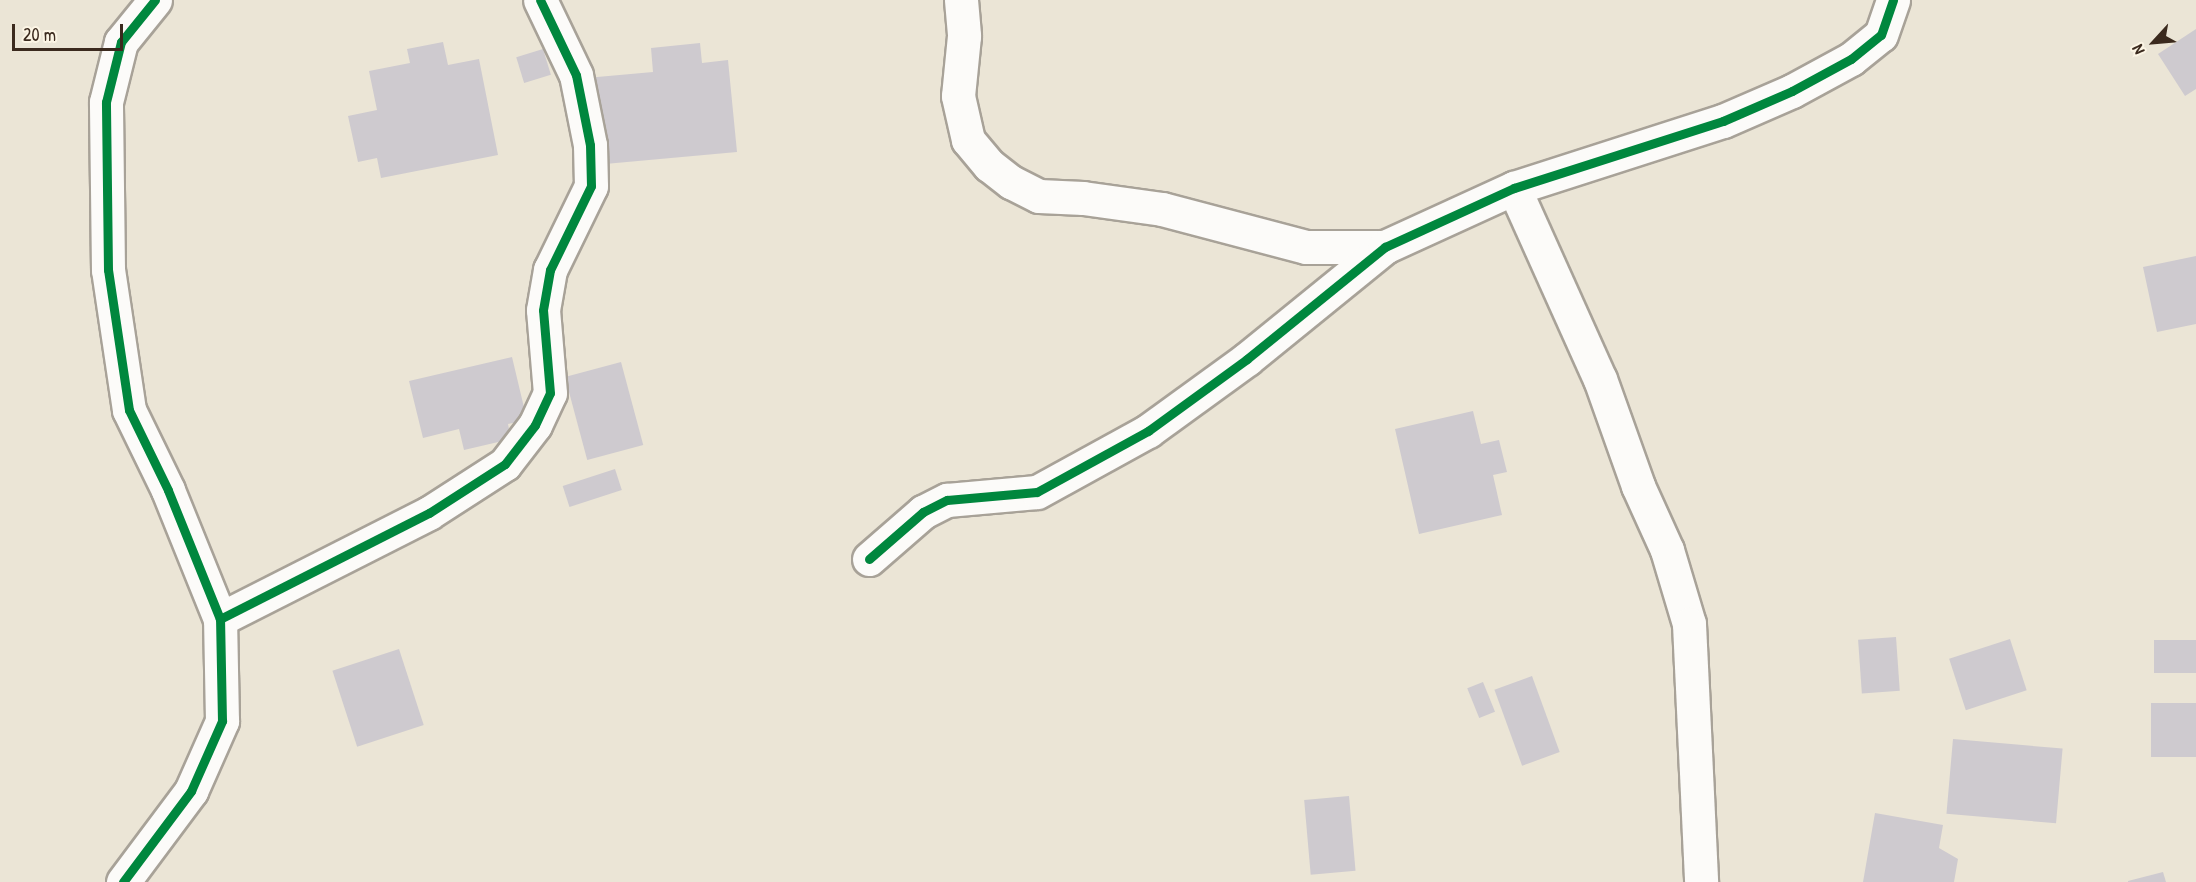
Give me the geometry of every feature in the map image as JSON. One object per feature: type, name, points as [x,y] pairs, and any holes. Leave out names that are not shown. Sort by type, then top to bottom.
[{"type":"street","points":[[123,882],[191,791],[222,721],[220,619],[168,490],[129,410],[108,270],[106,102],[121,42],[155,0]]},
{"type":"street","points":[[220,619],[429,513],[505,464],[535,425],[550,393],[543,310],[550,270],[591,186],[590,144],[576,75],[540,0]]},
{"type":"street","points":[[961,0],[964,36],[958,96],[968,141],[989,165],[1011,182],[1039,196],[1083,198],[1162,209],[1306,247],[1385,247]]},
{"type":"street","points":[[869,560],[922,512],[947,500],[1037,492],[1148,431],[1247,359],[1385,247],[1514,188],[1723,122],[1792,91],[1851,59],[1881,34],[1893,0]]},
{"type":"street","points":[[1514,188],[1600,379],[1638,486],[1667,550],[1689,624],[1701,882]]},
{"type":"building","points":[[2196,29],[2196,89],[2185,96],[2158,54]]},
{"type":"building","points":[[443,42],[448,65],[479,59],[498,155],[381,178],[377,158],[358,162],[348,116],[377,110],[369,71],[410,63],[407,49]]},
{"type":"building","points":[[700,43],[702,63],[728,60],[737,152],[594,165],[586,78],[653,72],[651,48]]},
{"type":"building","points":[[543,49],[551,75],[524,83],[516,57]]},
{"type":"building","points":[[2196,256],[2196,324],[2157,332],[2143,267]]},
{"type":"building","points":[[512,357],[527,420],[508,424],[511,439],[464,450],[459,429],[423,438],[409,381]]},
{"type":"building","points":[[621,362],[643,445],[587,460],[565,377]]},
{"type":"building","points":[[1473,411],[1481,444],[1499,440],[1507,472],[1493,475],[1502,515],[1419,534],[1395,429]]},
{"type":"building","points":[[615,469],[622,490],[569,507],[563,486]]},
{"type":"building","points":[[1896,637],[1900,691],[1862,694],[1858,640]]},
{"type":"building","points":[[2010,639],[2027,690],[1966,710],[1949,659]]},
{"type":"building","points":[[2154,640],[2196,640],[2196,673],[2154,673]]},
{"type":"building","points":[[399,649],[424,725],[357,747],[332,671]]},
{"type":"building","points":[[1532,676],[1560,752],[1522,766],[1494,690]]},
{"type":"building","points":[[1483,682],[1495,712],[1479,718],[1467,688]]},
{"type":"building","points":[[2151,703],[2196,703],[2196,757],[2151,757]]},
{"type":"building","points":[[1953,739],[2063,749],[2056,823],[1946,814]]},
{"type":"building","points":[[1349,796],[1356,871],[1311,875],[1304,800]]},
{"type":"building","points":[[1875,813],[1943,825],[1939,848],[1958,859],[1954,882],[1863,882]]},
{"type":"building","points":[[2163,872],[2166,882],[2128,882],[2128,881]]},
{"type":"cycle path","points":[[123,882],[191,791],[222,721],[220,619],[168,490],[129,410],[108,270],[106,102],[121,42],[155,0]]},
{"type":"cycle path","points":[[220,619],[429,513],[505,464],[535,425],[550,393],[543,310],[550,270],[591,186],[590,145],[576,75],[540,0]]},
{"type":"cycle path","points":[[869,559],[923,512],[947,500],[1037,492],[1148,431],[1247,359],[1385,247],[1514,188],[1723,121],[1792,91],[1851,59],[1881,35],[1893,0]]}]
